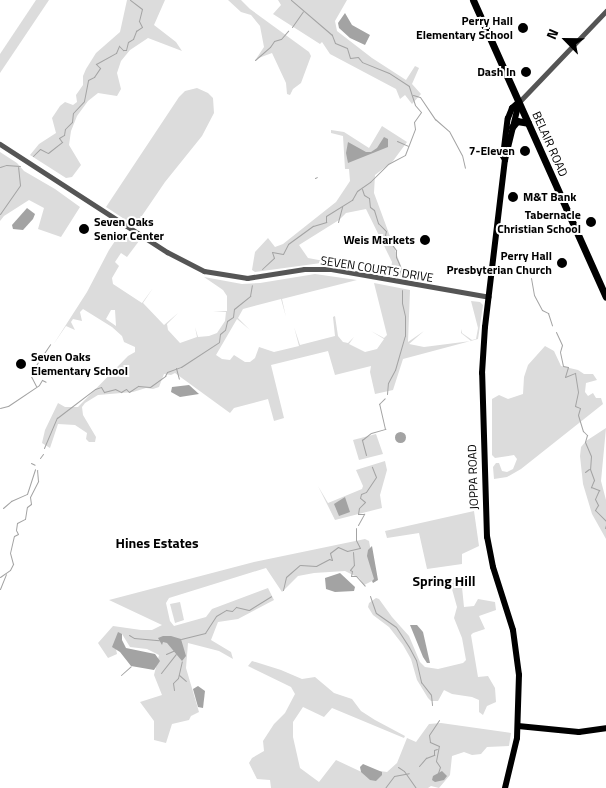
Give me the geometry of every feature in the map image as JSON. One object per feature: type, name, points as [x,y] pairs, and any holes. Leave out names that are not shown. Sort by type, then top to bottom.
[{"type":"highway","name":"BELAIR ROAD","points":[[473,0],[606,297]]},
{"type":"highway","points":[[512,127],[518,120],[528,123]]},
{"type":"main road","name":"JOPPA ROAD","points":[[506,788],[514,758],[520,684],[516,646],[491,560],[486,530],[482,373],[489,297],[506,160],[519,102]]},
{"type":"main road","name":"JOPPA ROAD","points":[[506,160],[503,156],[508,118],[512,108],[519,102]]},
{"type":"main road","points":[[518,726],[579,732],[606,728]]},
{"type":"street","points":[[519,102],[606,11]]},
{"type":"street","name":"SEVEN COURTS DRIVE","points":[[0,144],[184,262],[213,274],[247,278],[304,269],[331,269],[489,297]]},
{"type":"shaded area","points":[[36,0],[49,0],[0,73],[0,54]]},
{"type":"shaded area","points":[[127,0],[165,0],[154,25],[176,42],[182,51],[148,38],[130,50],[121,61],[117,73],[121,89],[117,96],[98,93],[88,101],[77,116],[71,131],[69,145],[81,165],[72,177],[66,178],[30,155],[39,144],[56,133],[52,118],[60,106],[65,102],[73,105],[77,102],[76,95],[83,85],[83,76],[86,69],[96,53],[120,32]]},
{"type":"shaded area","points":[[228,0],[241,0],[250,9],[309,52],[311,56],[301,83],[293,89],[290,95],[287,94],[286,83],[272,53],[256,59],[264,47],[260,26],[251,15],[241,12]]},
{"type":"shaded area","points":[[278,0],[347,0],[335,21],[337,31],[372,58],[406,80],[415,66],[419,68],[412,84],[421,94],[412,104],[405,95],[400,99],[396,89],[330,54],[322,42],[320,44],[273,14],[281,5]]},
{"type":"shaded area","points":[[345,13],[352,25],[370,35],[365,45],[350,38],[339,28],[338,23]]},
{"type":"shaded area","points":[[197,88],[208,93],[213,98],[214,113],[202,136],[165,182],[135,226],[106,207],[179,97],[185,91]]},
{"type":"shaded area","points":[[382,126],[407,142],[393,161],[375,175],[374,193],[405,277],[390,274],[392,262],[366,209],[346,213],[339,220],[299,245],[308,258],[340,264],[321,263],[255,272],[252,270],[255,252],[268,238],[275,247],[283,244],[336,202],[350,181],[349,169],[345,169],[343,136],[331,133],[331,130],[344,132],[369,148]]},
{"type":"shaded area","points":[[384,137],[388,139],[388,147],[348,163],[346,153],[348,142],[366,152],[371,152],[377,148]]},
{"type":"shaded area","points":[[0,152],[17,163],[24,171],[55,189],[80,207],[61,237],[38,229],[44,208],[29,200],[4,216],[0,221]]},
{"type":"shaded area","points":[[27,208],[35,214],[33,219],[23,230],[13,229],[12,225]]},
{"type":"shaded area","points":[[125,232],[139,241],[127,257],[121,253],[115,262],[119,266],[112,278],[113,284],[142,303],[153,288],[143,303],[164,325],[178,313],[167,324],[168,330],[180,343],[197,337],[195,327],[198,337],[209,336],[217,333],[225,321],[226,312],[213,311],[227,311],[227,296],[223,290],[204,277],[242,284],[315,274],[357,280],[282,299],[286,317],[281,299],[243,309],[238,318],[250,330],[237,319],[216,355],[222,359],[230,360],[234,355],[245,362],[250,362],[255,358],[259,347],[274,352],[299,346],[294,327],[300,345],[335,336],[333,317],[335,316],[338,336],[343,342],[348,343],[354,337],[349,344],[365,352],[377,349],[384,339],[371,331],[384,338],[387,335],[374,283],[410,290],[408,342],[424,331],[409,344],[424,347],[470,341],[403,359],[393,390],[375,394],[370,372],[371,366],[335,375],[328,351],[271,365],[284,418],[274,421],[268,399],[234,408],[230,413],[175,373],[171,375],[164,374],[159,387],[133,392],[98,395],[85,403],[82,407],[83,415],[96,437],[95,442],[89,442],[86,439],[87,433],[75,425],[58,424],[50,448],[42,443],[45,430],[58,403],[65,407],[78,407],[128,356],[135,352],[135,347],[124,342],[122,336],[112,327],[83,309],[80,312],[82,321],[73,319],[71,322],[75,330],[66,326],[53,345],[87,292],[119,235]],"holes":[[[111,310],[115,310],[116,326],[106,319]]]},
{"type":"shaded area","points":[[471,301],[480,302],[483,305],[478,339],[471,341],[461,333],[461,329],[462,333],[472,340],[476,339],[478,328]]},
{"type":"shaded area","points":[[545,346],[554,351],[561,366],[578,370],[584,374],[593,374],[597,380],[586,383],[585,392],[588,396],[593,393],[596,398],[601,398],[603,404],[521,469],[507,477],[494,479],[493,467],[496,463],[499,463],[502,471],[507,472],[513,469],[517,459],[514,455],[495,458],[492,455],[492,399],[499,395],[508,399],[523,394],[524,377],[528,365]]},
{"type":"shaded area","points":[[189,385],[199,394],[180,397],[171,392],[172,387]]},
{"type":"shaded area","points":[[606,428],[601,481],[606,500],[606,539],[592,514],[583,484],[580,456],[581,447],[586,441]]},
{"type":"shaded area","points":[[400,431],[406,437],[400,443],[394,437]]},
{"type":"shaded area","points":[[376,434],[383,454],[359,460],[353,440]]},
{"type":"shaded area","points":[[385,461],[387,470],[380,495],[382,508],[335,520],[318,486],[328,503],[362,489],[363,486],[356,470]]},
{"type":"shaded area","points":[[345,497],[350,512],[339,516],[334,504]]},
{"type":"shaded area","points":[[474,511],[479,546],[462,554],[462,564],[427,569],[419,533],[387,538],[385,531]]},
{"type":"shaded area","points":[[365,539],[369,541],[376,579],[364,585],[359,578],[345,571],[314,573],[298,576],[282,592],[266,568],[169,598],[166,603],[170,621],[174,626],[206,617],[212,609],[268,588],[274,600],[238,619],[218,622],[211,640],[231,652],[233,659],[219,651],[188,643],[186,668],[199,712],[191,716],[189,720],[172,724],[166,743],[154,740],[154,721],[140,702],[162,695],[154,675],[159,655],[147,649],[130,647],[122,634],[118,634],[115,644],[117,654],[108,658],[98,643],[113,626],[152,630],[162,625],[109,600],[254,562]]},
{"type":"shaded area","points":[[372,546],[378,580],[373,583],[374,579],[367,556],[368,550]]},
{"type":"shaded area","points":[[340,573],[355,587],[354,591],[335,592],[326,589],[325,578]]},
{"type":"shaded area","points":[[455,577],[462,587],[464,607],[474,606],[478,599],[495,602],[496,610],[479,616],[485,629],[471,635],[478,677],[488,676],[495,688],[496,702],[487,706],[483,715],[479,712],[479,700],[472,697],[452,694],[444,690],[438,701],[431,701],[417,680],[411,659],[403,645],[389,627],[373,615],[368,607],[369,603],[376,598],[379,599],[409,636],[420,662],[425,667],[438,669],[463,663],[466,660],[462,638],[454,618],[457,607],[450,582]]},
{"type":"shaded area","points":[[180,602],[184,620],[175,623],[170,604]]},
{"type":"shaded area","points":[[410,625],[417,625],[423,632],[430,663],[427,663],[423,657]]},
{"type":"shaded area","points":[[118,632],[122,634],[122,640],[126,648],[155,654],[160,661],[154,670],[131,666],[120,652],[112,647]]},
{"type":"shaded area","points":[[163,636],[181,639],[186,656],[182,661],[167,643],[163,642],[162,645],[158,638]]},
{"type":"shaded area","points":[[252,661],[302,679],[315,677],[334,693],[352,699],[361,711],[405,736],[404,738],[332,708],[324,717],[303,707],[293,722],[293,737],[300,768],[319,782],[336,760],[368,775],[372,770],[387,772],[397,763],[407,738],[416,742],[429,724],[441,723],[511,733],[509,746],[487,747],[481,754],[472,755],[464,752],[452,756],[450,775],[439,788],[431,786],[428,788],[271,788],[270,780],[257,779],[249,763],[252,758],[264,751],[263,741],[274,724],[285,713],[295,694],[291,687],[248,666]]},
{"type":"shaded area","points":[[198,686],[205,691],[203,708],[198,707],[193,689]]},
{"type":"shaded area","points":[[363,764],[382,772],[382,775],[376,781],[370,780],[361,772],[360,767]]},
{"type":"shaded area","points":[[442,771],[447,776],[444,780],[435,782],[432,780],[433,776]]},
{"type":"waterway","points":[[33,156],[40,149],[48,153],[62,142],[59,138],[64,135],[65,129],[72,122],[73,113],[84,101],[88,80],[94,77],[100,68],[96,64],[116,53],[119,46],[126,50],[128,42],[133,39],[136,31],[142,27],[139,21],[142,9],[130,0]]},
{"type":"waterway","points":[[262,269],[274,258],[272,252],[283,254],[288,244],[313,226],[326,222],[326,216],[352,200],[357,191],[370,182],[388,164],[405,155],[415,129],[414,122],[421,112],[415,105],[409,86],[389,73],[362,62],[358,57],[350,58],[347,48],[335,43],[332,35],[291,0]]},
{"type":"waterway","points":[[292,27],[303,11]]},
{"type":"waterway","points":[[255,60],[274,41],[281,39],[288,31]]},
{"type":"waterway","points":[[413,95],[420,97],[435,119],[449,131],[462,155],[465,168]]},
{"type":"waterway","points":[[397,141],[408,146]]},
{"type":"waterway","points":[[0,167],[6,165],[20,166]]},
{"type":"waterway","points":[[0,214],[20,185],[18,167]]},
{"type":"waterway","points":[[362,189],[364,195],[369,198],[370,207],[374,210],[378,223],[386,231],[385,235],[396,250],[396,257],[401,268],[399,274]]},
{"type":"waterway","points":[[338,222],[342,207]]},
{"type":"waterway","points":[[531,278],[534,295],[542,310],[548,313],[552,325]]},
{"type":"waterway","points":[[44,448],[57,418],[95,389],[101,387],[104,392],[115,389],[121,392],[126,389],[129,392],[138,386],[150,387],[165,376],[167,372],[181,367],[219,342],[220,334],[225,330],[227,321],[233,317],[234,309],[250,296],[252,285]]},
{"type":"waterway","points":[[387,394],[388,383],[395,370],[405,336],[402,290]]},
{"type":"waterway","points":[[556,332],[562,345],[560,352],[563,366],[568,367],[565,377],[575,373],[578,392],[575,406],[580,408],[578,415],[583,431],[587,435],[585,442],[591,456],[590,469],[594,480],[591,487],[599,490],[595,499],[598,505],[595,510],[606,521]]},
{"type":"waterway","points":[[36,386],[30,374],[50,344]]},
{"type":"waterway","points":[[176,368],[179,379]]},
{"type":"waterway","points":[[0,408],[8,406],[39,385],[42,380],[46,382]]},
{"type":"waterway","points":[[366,455],[362,440],[371,433],[385,429],[379,404],[385,398]]},
{"type":"waterway","points":[[40,458],[43,454]]},
{"type":"waterway","points":[[31,463],[35,465]]},
{"type":"waterway","points":[[358,525],[364,514],[358,514],[359,508],[365,502],[360,498],[361,494],[366,492],[376,477],[372,467]]},
{"type":"waterway","points":[[3,508],[11,501],[27,494],[35,469]]},
{"type":"waterway","points":[[585,472],[589,469]]},
{"type":"waterway","points":[[0,577],[10,570],[13,564],[10,553],[14,536],[18,534],[16,530],[17,523],[25,519],[27,507],[31,504],[30,497],[38,481],[37,470]]},
{"type":"waterway","points":[[283,590],[286,577],[300,565],[316,566],[329,559],[332,560],[330,553],[338,547],[347,551],[360,548],[356,540],[356,528]]},
{"type":"waterway","points":[[353,552],[354,565],[350,570],[352,571],[351,576],[356,576],[365,586]]},
{"type":"waterway","points":[[0,589],[6,574]]},
{"type":"waterway","points":[[181,639],[205,633],[216,616],[226,610],[232,611],[236,607],[249,610],[271,596]]},
{"type":"waterway","points":[[370,596],[376,613],[396,627],[409,647],[416,660],[421,682],[431,695],[432,705]]},
{"type":"waterway","points":[[129,635],[134,638],[159,640]]},
{"type":"waterway","points":[[166,654],[175,650]]},
{"type":"waterway","points":[[161,673],[176,654]]},
{"type":"waterway","points":[[174,690],[173,683],[178,678],[182,661]]},
{"type":"waterway","points":[[121,675],[131,666]]},
{"type":"waterway","points":[[179,675],[186,681]]},
{"type":"waterway","points":[[438,773],[440,767],[436,761],[439,746],[430,742],[429,735],[439,720]]},
{"type":"waterway","points":[[419,766],[426,758],[434,755],[434,750],[437,749]]},
{"type":"waterway","points":[[398,767],[404,771],[416,788]]},
{"type":"waterway","points":[[385,788],[394,776],[409,773]]},
{"type":"place","name":"Perry Hall Elementary School","points":[[523,28]]},
{"type":"place","name":"Dash In","points":[[526,72]]},
{"type":"place","name":"7-Eleven","points":[[525,151]]},
{"type":"place","name":"M&T Bank","points":[[513,197]]},
{"type":"place","name":"Tabernacle Christian School","points":[[591,222]]},
{"type":"place","name":"Seven Oaks Senior Center","points":[[84,229]]},
{"type":"place","name":"Weis Markets","points":[[425,240]]},
{"type":"place","name":"Perry Hall Presbyterian Church","points":[[562,263]]},
{"type":"place","name":"Seven Oaks Elementary School","points":[[21,364]]},
{"type":"district","name":"Hines Estates","points":[[157,543]]},
{"type":"district","name":"Spring Hill","points":[[444,581]]}]
